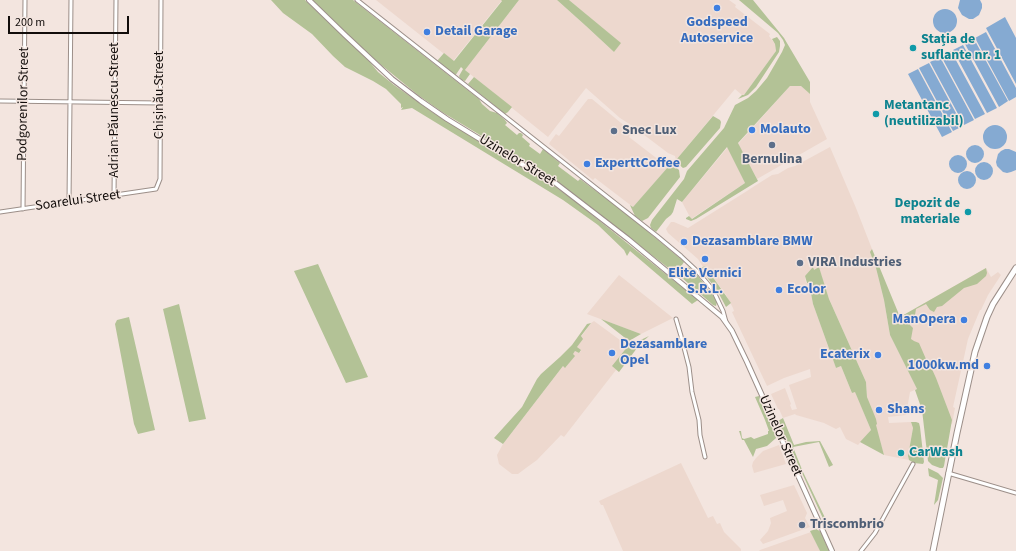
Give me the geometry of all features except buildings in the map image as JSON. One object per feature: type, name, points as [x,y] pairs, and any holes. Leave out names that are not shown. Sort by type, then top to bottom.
[{"type":"main road","points":[[933,551],[970,372],[980,337],[993,304],[1016,268]]},
{"type":"street","name":"Podgorenilor Street","points":[[23,209],[25,0]]},
{"type":"street","points":[[69,202],[71,0]]},
{"type":"street","name":"Adrian Păunescu Street","points":[[114,195],[116,0]]},
{"type":"street","name":"Chișinău Street","points":[[156,189],[160,179],[161,0]]},
{"type":"street","name":"Uzinelor Street","points":[[309,0],[398,83],[421,101],[447,119],[514,160],[554,182],[626,237],[717,312],[732,331],[747,362],[832,551]]},
{"type":"street","name":"Uzinelor Street","points":[[357,0],[682,256],[712,290],[723,311],[726,322]]},
{"type":"street","points":[[0,101],[161,103]]},
{"type":"street","name":"Soarelui Street","points":[[0,212],[156,189]]},
{"type":"street","points":[[676,319],[682,336],[689,367],[692,392],[699,420],[700,435],[705,457]]},
{"type":"street","points":[[861,551],[876,533],[913,464]]},
{"type":"street","points":[[948,473],[1016,493]]},
{"type":"shaded area","points":[[376,0],[502,0],[453,61]]},
{"type":"shaded area","points":[[519,0],[557,0],[614,52],[620,43],[569,0],[729,0],[736,5],[735,7],[770,34],[769,36],[775,44],[776,51],[744,95],[735,89],[676,160],[675,156],[668,153],[620,118],[586,88],[548,137],[465,70]]},
{"type":"shaded area","points":[[790,86],[801,86],[810,94],[810,102],[827,139],[757,179],[738,144]]},
{"type":"shaded area","points":[[588,99],[592,99],[632,132],[629,137],[668,167],[633,207],[595,178],[593,180],[549,144],[556,134],[559,136]]},
{"type":"shaded area","points":[[728,147],[745,183],[691,219],[682,202]]},
{"type":"shaded area","points":[[830,147],[872,249],[871,252],[884,300],[890,335],[917,389],[910,392],[906,415],[888,417],[889,423],[911,422],[913,428],[908,456],[909,460],[884,455],[867,397],[866,382],[829,299],[819,268],[805,276],[806,283],[809,283],[813,304],[836,368],[841,366],[852,393],[855,391],[871,430],[858,445],[846,439],[840,427],[836,429],[824,423],[795,414],[783,418],[771,394],[785,388],[792,410],[797,409],[789,385],[811,377],[810,369],[767,386],[732,312],[734,311],[733,308],[726,295],[705,266],[703,267],[698,259],[668,233],[666,229],[671,222],[688,228],[772,175],[778,174],[795,166]]},
{"type":"shaded area","points":[[986,268],[991,277],[998,272],[1001,275],[980,310],[968,339],[953,407],[955,408],[952,424],[942,420],[900,317]]},
{"type":"shaded area","points":[[619,275],[673,318],[641,334],[587,314]]},
{"type":"shaded area","points":[[594,321],[635,351],[619,372],[616,370],[564,437],[561,435],[537,460],[518,474],[512,474],[499,464],[497,455],[503,444],[563,366],[566,367],[574,356],[572,354],[575,351],[579,353],[581,351],[577,347],[581,337]]},
{"type":"shaded area","points":[[779,445],[786,464],[754,473],[752,466],[756,458],[763,451]]},
{"type":"shaded area","points":[[681,463],[708,518],[713,516],[717,524],[720,523],[724,532],[741,549],[741,551],[623,551],[603,505],[601,505],[599,501]]},
{"type":"shaded area","points":[[794,485],[807,513],[805,518],[810,527],[763,544],[760,540],[768,531],[771,523],[770,518],[787,511],[783,500],[764,506],[760,495]]},
{"type":"shaded area","points":[[811,532],[820,551],[759,551],[760,550]]},
{"type":"green space","points":[[271,0],[305,0],[369,61],[378,72],[394,85],[435,114],[553,185],[698,300],[692,304],[630,251],[627,256],[624,250],[598,225],[563,200],[412,108],[401,110],[403,107],[401,108],[401,104],[386,89],[345,67],[312,34],[283,13]]},
{"type":"green space","points":[[312,0],[353,0],[479,99],[490,111],[497,113],[507,123],[505,125],[517,135],[521,133],[523,135],[522,137],[530,144],[529,146],[540,154],[543,149],[560,163],[558,166],[578,181],[580,179],[628,215],[682,260],[684,262],[682,265],[674,271],[671,270],[556,181],[442,112],[418,95],[374,59]]},
{"type":"green space","points":[[501,0],[519,0],[465,70],[470,74],[465,81],[462,80],[459,76],[463,69],[461,67],[455,76],[437,61],[444,53],[454,61],[502,1]]},
{"type":"green space","points":[[557,0],[569,0],[621,43],[614,52],[586,26]]},
{"type":"green space","points":[[739,0],[753,0],[784,38],[810,82],[810,94],[801,86],[790,86],[738,143],[758,181],[696,219],[691,221],[686,219],[689,216],[692,219],[745,183],[727,147],[682,202],[677,199],[673,212],[656,232],[650,225],[652,220],[684,179],[687,171],[724,128],[735,105],[748,98],[767,78],[785,45],[778,33]]},
{"type":"green space","points":[[777,37],[780,41],[779,52],[756,87],[748,95],[738,99],[744,95],[776,51],[775,44],[772,39]]},
{"type":"green space","points":[[474,77],[512,107],[508,112],[505,114],[468,84]]},
{"type":"green space","points":[[713,116],[720,120],[720,128],[686,167],[683,168],[676,162],[676,160]]},
{"type":"green space","points":[[670,162],[679,170],[680,177],[648,218],[642,221],[635,216],[630,205],[633,207],[668,167]]},
{"type":"green space","points":[[872,249],[900,317],[986,268],[986,276],[977,284],[964,288],[942,306],[937,307],[934,312],[930,310],[926,304],[916,309],[915,315],[911,315],[910,325],[913,328],[911,339],[919,343],[936,378],[952,420],[943,468],[932,465],[928,461],[922,410],[915,390],[917,389],[890,335],[884,300],[876,268],[870,252]]},
{"type":"green space","points":[[318,264],[368,377],[346,383],[294,271]]},
{"type":"green space","points":[[705,266],[731,303],[726,307],[718,292],[700,268]]},
{"type":"green space","points":[[687,267],[698,276],[715,298],[717,302],[716,306],[681,277],[681,274]]},
{"type":"green space","points":[[813,267],[814,270],[819,267],[829,299],[866,382],[867,397],[876,419],[876,425],[884,455],[860,442],[871,430],[855,392],[852,393],[841,366],[836,368],[813,304],[809,283],[807,283],[805,276]]},
{"type":"green space","points":[[179,304],[206,419],[189,422],[163,309]]},
{"type":"green space","points":[[129,317],[155,430],[138,434],[134,424],[115,324],[117,320]]},
{"type":"green space","points":[[601,319],[641,334],[629,341]]},
{"type":"green space","points":[[591,323],[581,336],[583,339],[577,347],[581,350],[579,353],[575,351],[573,354],[575,356],[565,368],[563,366],[503,444],[494,438],[522,407],[541,374],[572,345],[587,324]]},
{"type":"green space","points":[[649,336],[640,344],[619,372],[612,366],[628,346]]},
{"type":"green space","points":[[759,396],[776,438],[767,446],[756,449],[753,457],[744,440],[742,440],[739,431],[741,431],[742,438],[744,439],[751,437],[754,439],[768,434],[769,431],[755,397]]},
{"type":"green space","points":[[783,418],[794,445],[820,441],[833,465],[829,467],[819,442],[793,447],[803,472],[829,526],[826,525],[778,421]]},
{"type":"green space","points":[[911,422],[919,423],[923,464],[914,463],[909,460],[908,456],[913,428]]},
{"type":"green space","points":[[928,468],[938,473],[943,478],[938,500],[934,505],[938,480],[929,476]]},
{"type":"green space","points":[[816,529],[821,532],[829,551],[820,551],[810,531]]},
{"type":"water","points":[[960,0],[980,0],[982,8],[979,15],[973,19],[969,19],[962,15],[958,8]]},
{"type":"water","points":[[945,9],[950,10],[956,16],[956,26],[950,32],[945,33],[940,32],[934,26],[933,21],[934,16],[940,10]]},
{"type":"water","points":[[1005,17],[1016,38],[1016,84],[986,28]]},
{"type":"water","points":[[986,32],[1016,88],[1016,97],[1009,101],[975,38]]},
{"type":"water","points":[[974,39],[1008,101],[999,107],[965,44]]},
{"type":"water","points":[[963,45],[997,108],[987,113],[953,50]]},
{"type":"water","points":[[951,51],[985,114],[975,119],[941,56]]},
{"type":"water","points":[[940,57],[974,120],[964,125],[930,62]]},
{"type":"water","points":[[929,63],[963,126],[953,131],[919,68]]},
{"type":"water","points":[[918,69],[952,132],[942,137],[908,74]]},
{"type":"water","points":[[995,125],[1000,126],[1006,132],[1006,142],[1000,148],[995,149],[990,148],[984,142],[983,137],[984,132],[990,126]]},
{"type":"water","points":[[975,145],[981,148],[984,154],[981,160],[975,163],[969,160],[966,154],[969,148]]},
{"type":"water","points":[[1005,149],[1016,152],[1016,170],[1007,173],[1003,172],[997,166],[996,162],[998,154]]},
{"type":"water","points":[[958,155],[964,158],[967,164],[964,170],[958,173],[952,170],[949,164],[952,158]]},
{"type":"water","points":[[984,162],[990,165],[993,171],[990,177],[984,180],[978,177],[975,171],[978,165]]},
{"type":"water","points":[[967,171],[973,174],[976,180],[973,186],[967,189],[961,186],[958,180],[961,174]]},
{"type":"place","name":"Godspeed Autoservice","points":[[717,8]]},
{"type":"place","name":"Detail Garage","points":[[427,32]]},
{"type":"place","name":"Stația de suflante nr. 1","points":[[913,48]]},
{"type":"place","name":"Metantanc (neutilizabil)","points":[[876,114]]},
{"type":"place","name":"Molauto","points":[[752,130]]},
{"type":"place","name":"Snec Lux","points":[[614,131]]},
{"type":"place","name":"Bernulina","points":[[772,145]]},
{"type":"place","name":"ExperttCoffee","points":[[587,164]]},
{"type":"place","name":"Depozit de materiale","points":[[968,212]]},
{"type":"place","name":"Dezasamblare BMW","points":[[684,242]]},
{"type":"place","name":"Elite Vernici S.R.L.","points":[[705,259]]},
{"type":"place","name":"VIRA Industries","points":[[800,263]]},
{"type":"place","name":"Ecolor","points":[[779,290]]},
{"type":"place","name":"ManOpera","points":[[964,320]]},
{"type":"place","name":"Dezasamblare Opel","points":[[612,353]]},
{"type":"place","name":"Ecaterix","points":[[878,355]]},
{"type":"place","name":"1000kw.md","points":[[987,366]]},
{"type":"place","name":"Shans","points":[[879,410]]},
{"type":"place","name":"CarWash","points":[[901,453]]},
{"type":"place","name":"Triscombrio","points":[[802,525]]}]
